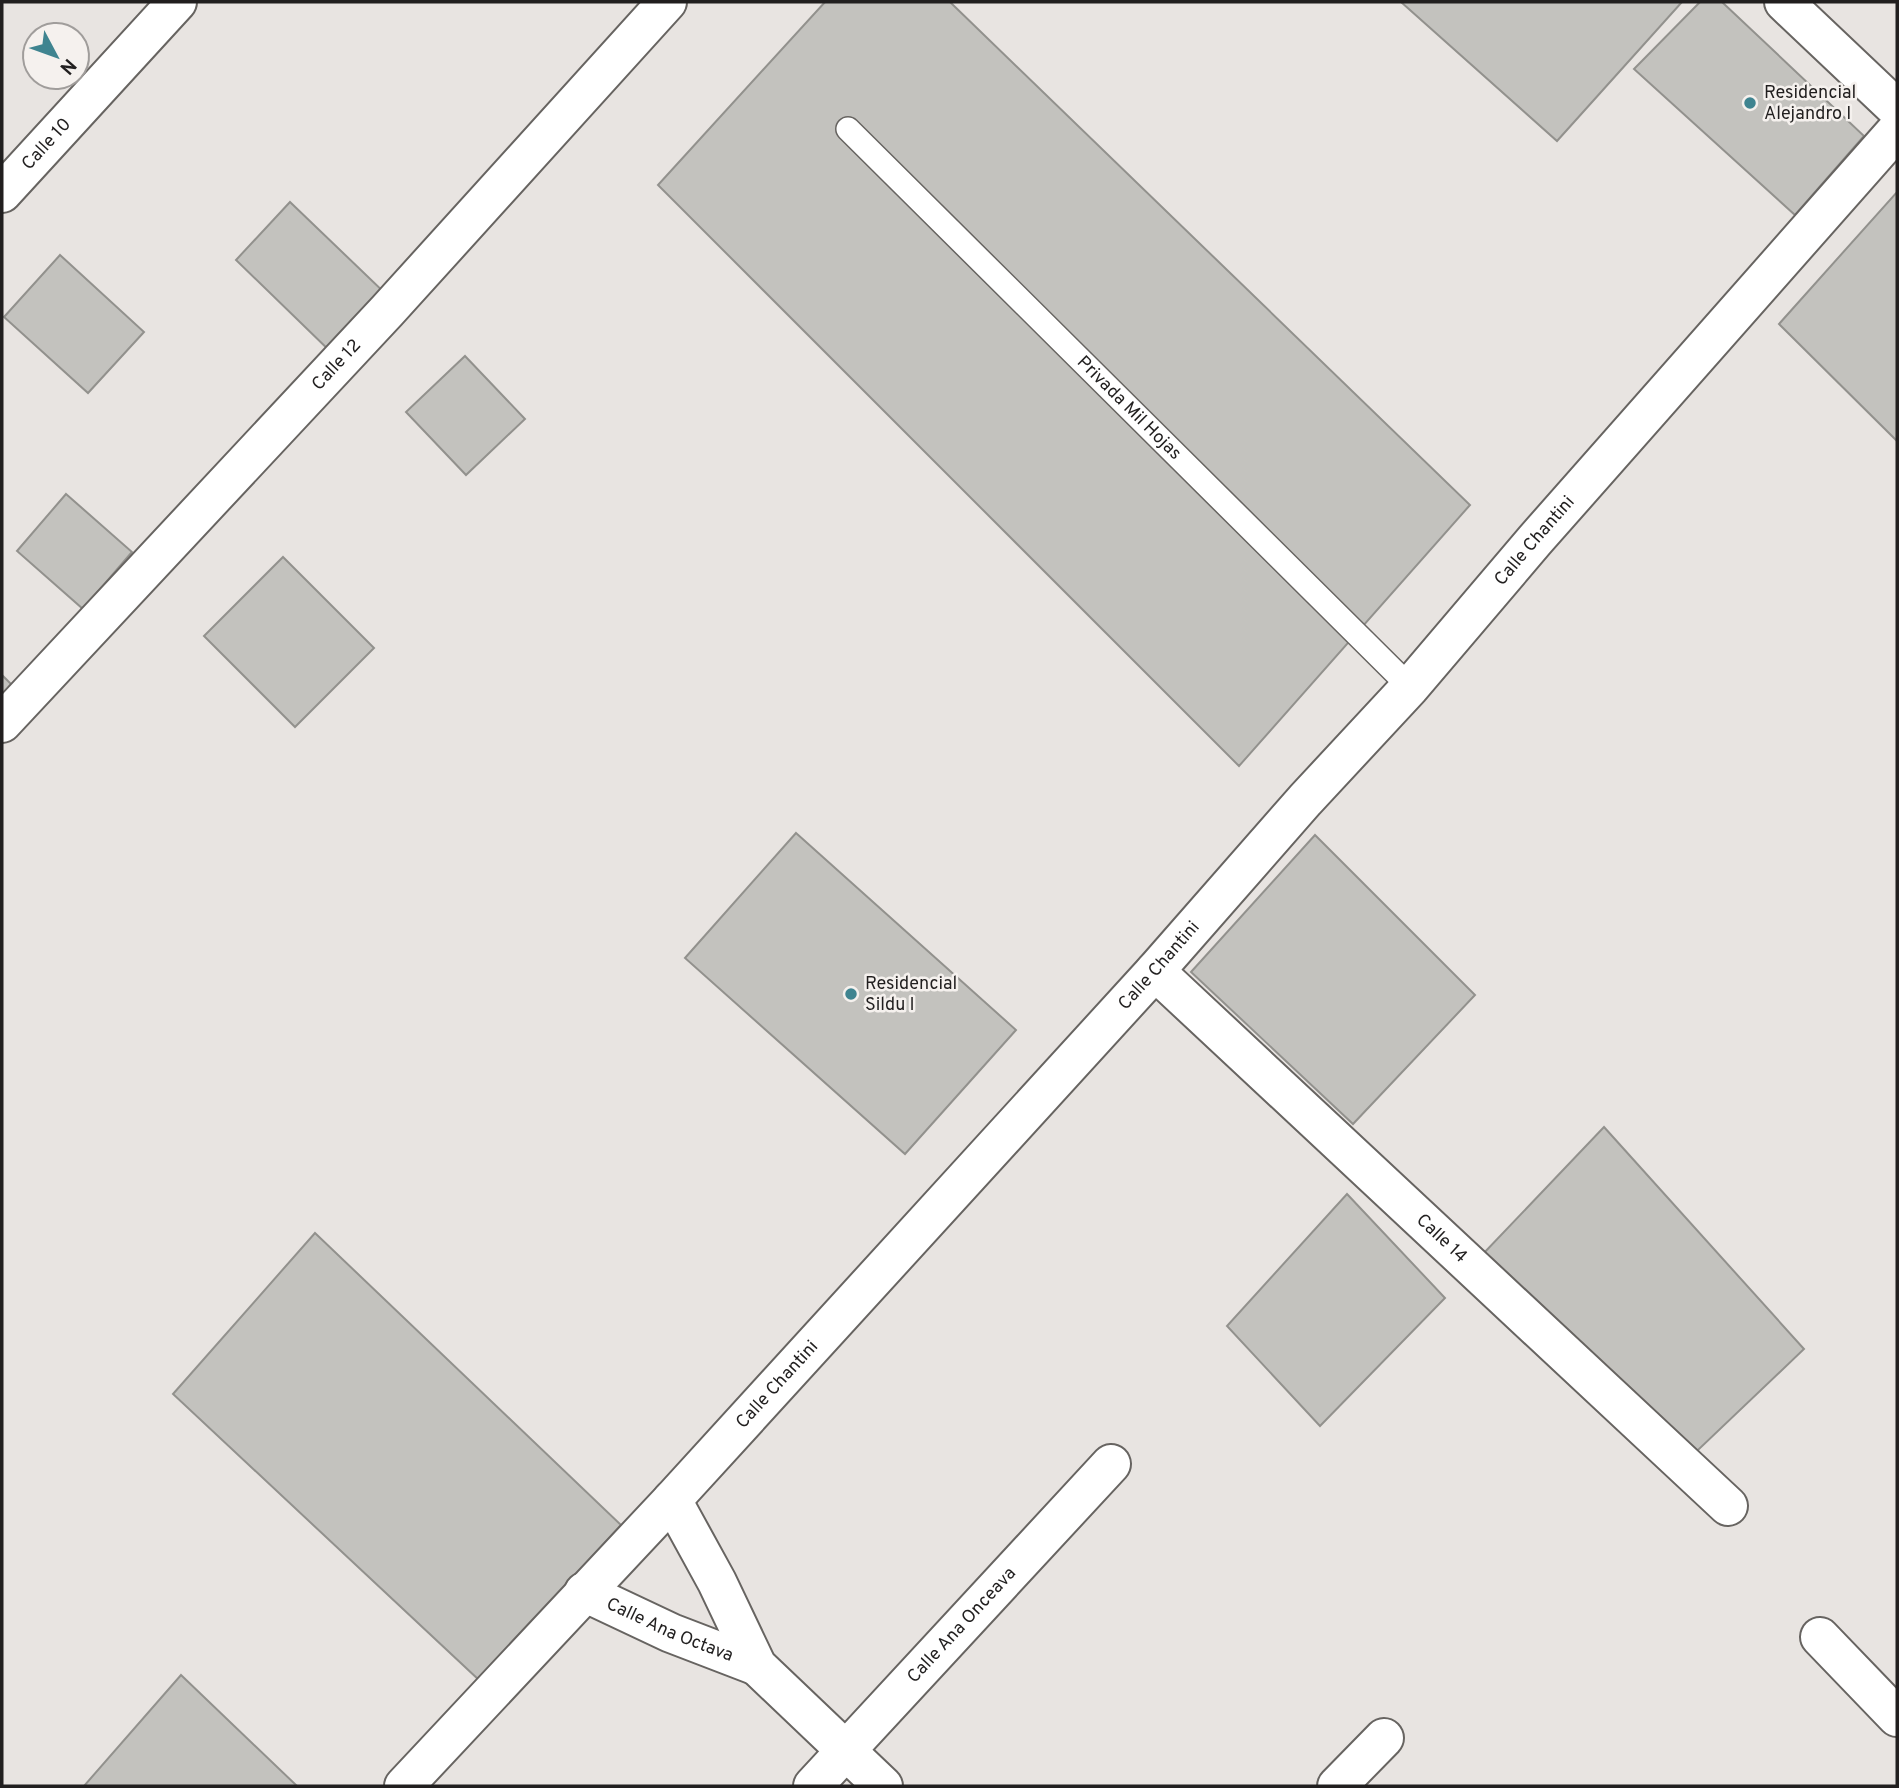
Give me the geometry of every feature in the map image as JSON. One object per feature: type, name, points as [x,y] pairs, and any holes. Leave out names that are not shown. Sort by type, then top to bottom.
[{"type":"street","name":"Calle 10","points":[[2,193],[177,2]]},
{"type":"street","name":"Calle 12","points":[[2,723],[387,312],[667,2]]},
{"type":"street","points":[[1784,2],[1897,109]]},
{"type":"street","name":"Calle Chantini","points":[[404,1786],[672,1500],[1155,971],[1305,800],[1410,687],[1535,540],[1897,130]]},
{"type":"street","name":"Calle 14","points":[[1155,971],[1728,1506]]},
{"type":"street","name":"Calle Ana Onceava","points":[[813,1786],[1111,1464]]},
{"type":"street","name":"Calle Ana Octava","points":[[672,1500],[717,1582],[757,1666],[883,1786]]},
{"type":"street","name":"Calle Ana Octava","points":[[584,1592],[671,1633],[757,1666]]},
{"type":"street","points":[[1820,1637],[1897,1717]]},
{"type":"street","points":[[1337,1786],[1384,1738]]},
{"type":"lane","name":"Privada Mil Hojas","points":[[848,129],[1410,687]]},
{"type":"building","points":[[825,2],[950,2],[1470,505],[1239,766],[658,185]]},
{"type":"building","points":[[1401,2],[1682,2],[1557,141]]},
{"type":"building","name":"Residencial Alejandro I","points":[[1700,2],[1722,2],[1864,136],[1795,215],[1634,69]]},
{"type":"building","points":[[1897,192],[1897,441],[1779,324]]},
{"type":"building","points":[[290,202],[389,297],[334,355],[236,260]]},
{"type":"building","points":[[60,255],[144,332],[88,393],[4,317]]},
{"type":"building","points":[[465,356],[525,419],[466,475],[406,412]]},
{"type":"building","points":[[66,494],[132,552],[83,609],[17,551]]},
{"type":"building","points":[[283,557],[374,648],[295,727],[204,636]]},
{"type":"building","points":[[2,675],[13,686],[2,697]]},
{"type":"building","name":"Residencial Sildu I","points":[[796,833],[1016,1030],[905,1154],[685,958]]},
{"type":"building","points":[[1315,835],[1475,995],[1353,1124],[1191,972]]},
{"type":"building","points":[[1604,1127],[1804,1349],[1697,1451],[1482,1255]]},
{"type":"building","points":[[1347,1194],[1445,1298],[1320,1426],[1227,1326]]},
{"type":"building","points":[[315,1233],[621,1525],[479,1680],[173,1394]]},
{"type":"building","points":[[181,1675],[297,1786],[84,1786]]},
{"type":"place","name":"Residencial Alejandro I","points":[[1750,103]]},
{"type":"place","name":"Residencial Sildu I","points":[[851,994]]}]
